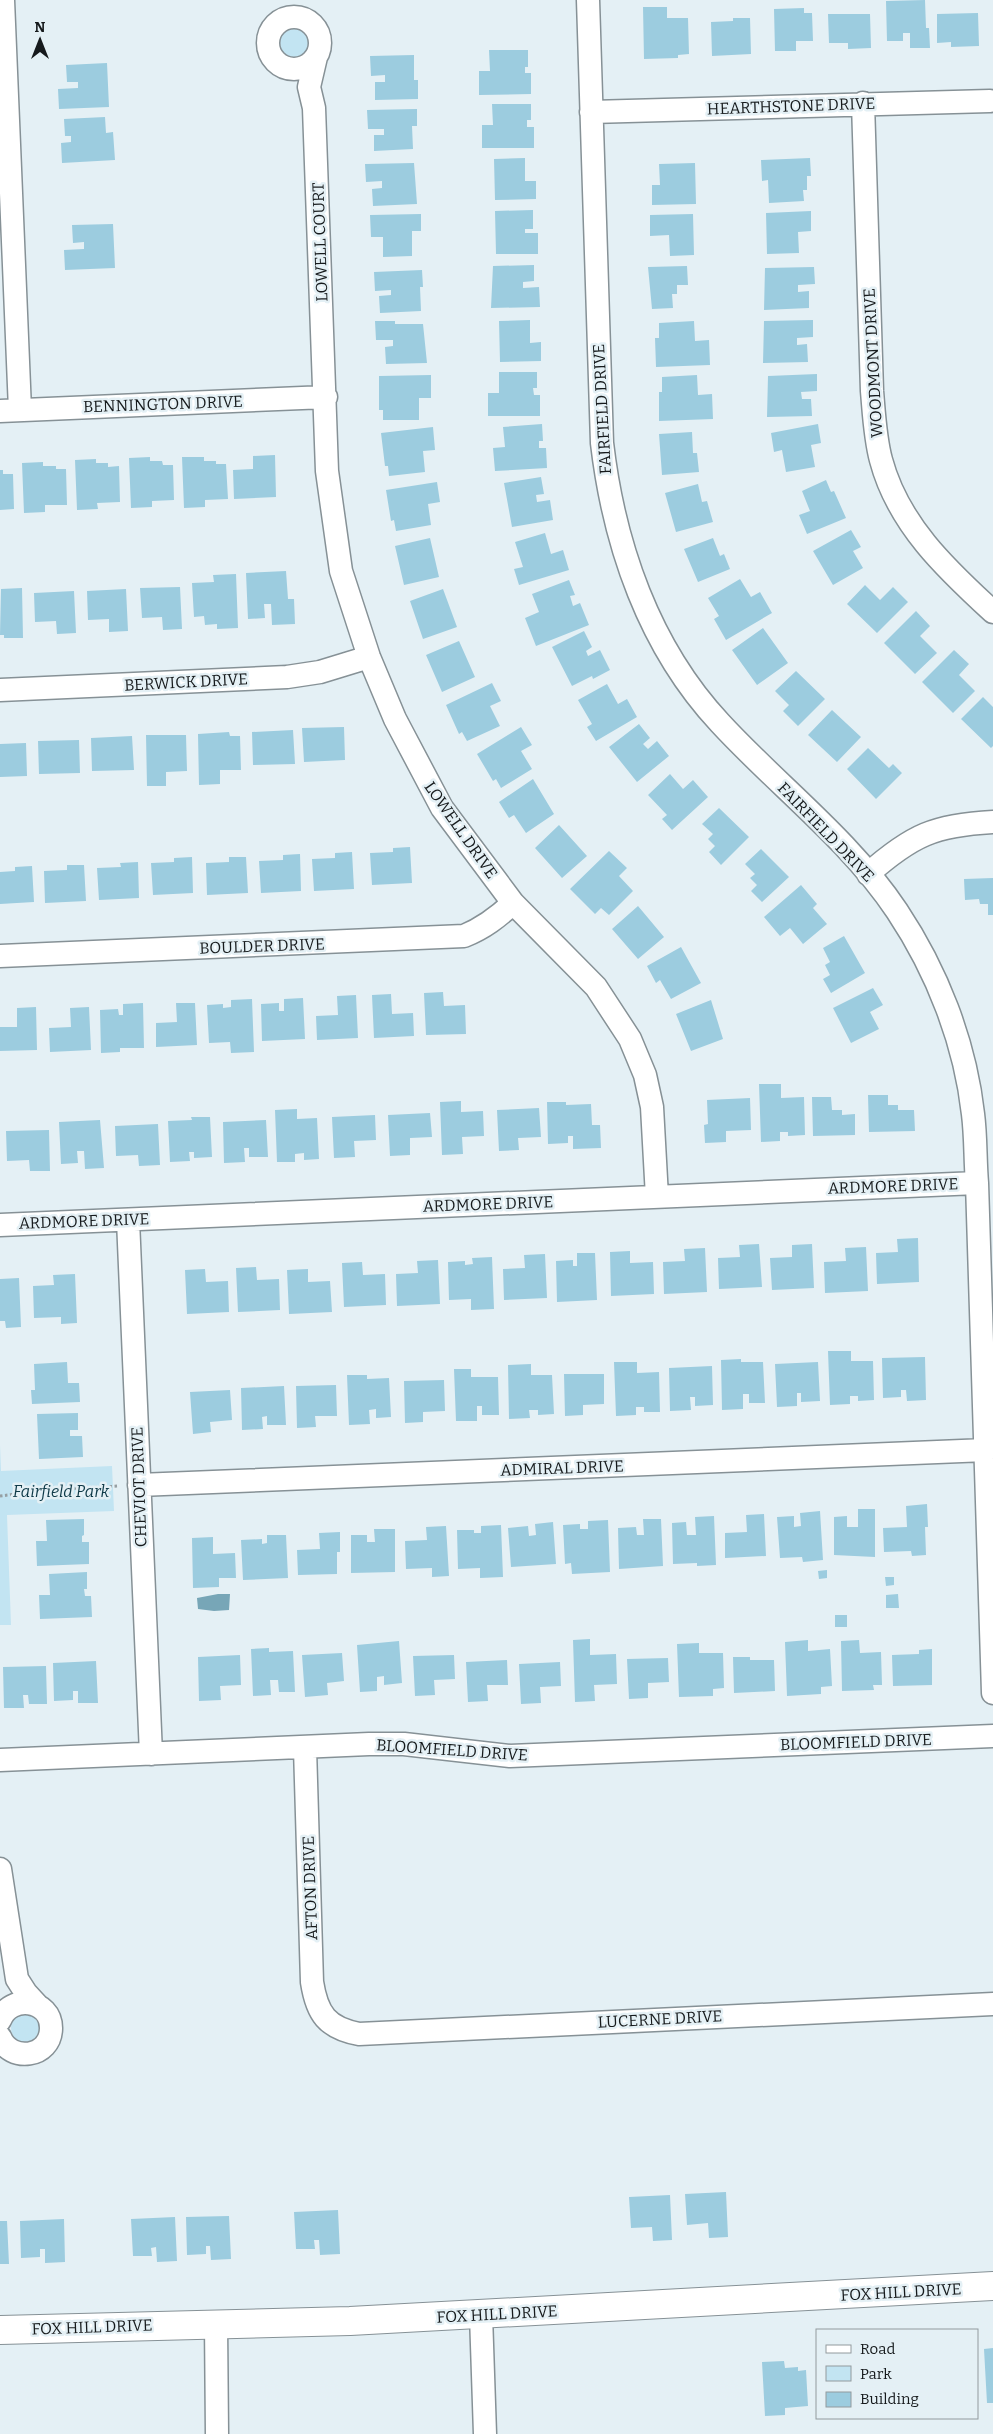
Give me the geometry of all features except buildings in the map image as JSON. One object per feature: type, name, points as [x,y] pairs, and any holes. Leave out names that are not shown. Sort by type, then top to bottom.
[{"type":"street","points":[[3,0],[10,411]]},
{"type":"street","name":"FAIRFIELD DRIVE","points":[[588,0],[602,443],[612,513],[634,582],[648,615],[674,661],[718,722],[837,838],[896,910],[915,940],[947,1007],[967,1078],[974,1115],[977,1183],[992,1590],[993,1693]]},
{"type":"street","name":"LOWELL COURT","points":[[278,65],[268,51],[269,34],[280,21],[297,17],[312,25],[320,40],[309,87],[314,108],[326,397]]},
{"type":"street","points":[[278,65],[295,70],[311,63],[316,57]]},
{"type":"street","points":[[278,65],[309,87]]},
{"type":"street","name":"HEARTHSTONE DRIVE","points":[[591,112],[863,103],[990,101]]},
{"type":"street","name":"WOODMONT DRIVE","points":[[863,103],[872,392],[876,435],[881,461],[897,502],[910,526],[954,576],[993,612]]},
{"type":"street","name":"BENNINGTON DRIVE","points":[[10,411],[326,397]]},
{"type":"street","name":"LOWELL DRIVE","points":[[326,397],[327,471],[341,571],[370,657],[395,719],[442,808],[513,903],[596,987],[630,1039],[645,1075],[652,1108],[657,1197]]},
{"type":"street","name":"BERWICK DRIVE","points":[[0,690],[287,677],[320,672],[370,657]]},
{"type":"street","points":[[868,874],[909,842],[938,828],[993,822]]},
{"type":"street","name":"BOULDER DRIVE","points":[[0,956],[464,936],[480,930],[513,903]]},
{"type":"street","name":"ARDMORE DRIVE","points":[[0,1225],[977,1183]]},
{"type":"street","name":"CHEVIOT DRIVE","points":[[128,1220],[151,1754]]},
{"type":"street","name":"ADMIRAL DRIVE","points":[[139,1485],[986,1450]]},
{"type":"street","name":"BLOOMFIELD DRIVE","points":[[0,1760],[404,1744],[510,1756],[993,1736]]},
{"type":"street","name":"AFTON DRIVE","points":[[305,1748],[312,1982],[319,2010],[329,2024]]},
{"type":"street","points":[[0,1869],[17,1979],[26,1993],[49,2019],[51,2027],[46,2044],[40,2050],[32,2053],[15,2053],[8,2048],[0,2037]]},
{"type":"street","points":[[3,2015],[17,1979]]},
{"type":"street","points":[[3,2015],[21,2002],[38,2006]]},
{"type":"street","name":"LUCERNE DRIVE","points":[[329,2024],[342,2031],[359,2034],[993,2004]]},
{"type":"street","name":"FOX HILL DRIVE","points":[[0,2330],[350,2321],[993,2286]]},
{"type":"street","points":[[481,2315],[485,2434]]},
{"type":"street","points":[[216,2323],[217,2434]]},
{"type":"path","points":[[0,1496],[50,1490],[139,1485]]},
{"type":"green space","points":[[294,29],[304,33],[308,43],[304,53],[294,57],[284,53],[280,43],[284,33]]},
{"type":"green space","name":"Fairfield Park","points":[[0,1445],[1,1471],[112,1466],[114,1511],[7,1515],[11,1625],[0,1625]]},
{"type":"green space","points":[[25,2014],[35,2018],[39,2028],[35,2038],[25,2042],[15,2038],[11,2028],[15,2018]]},
{"type":"shaded area","points":[[230,1594],[229,1610],[198,1609],[197,1598]]}]
